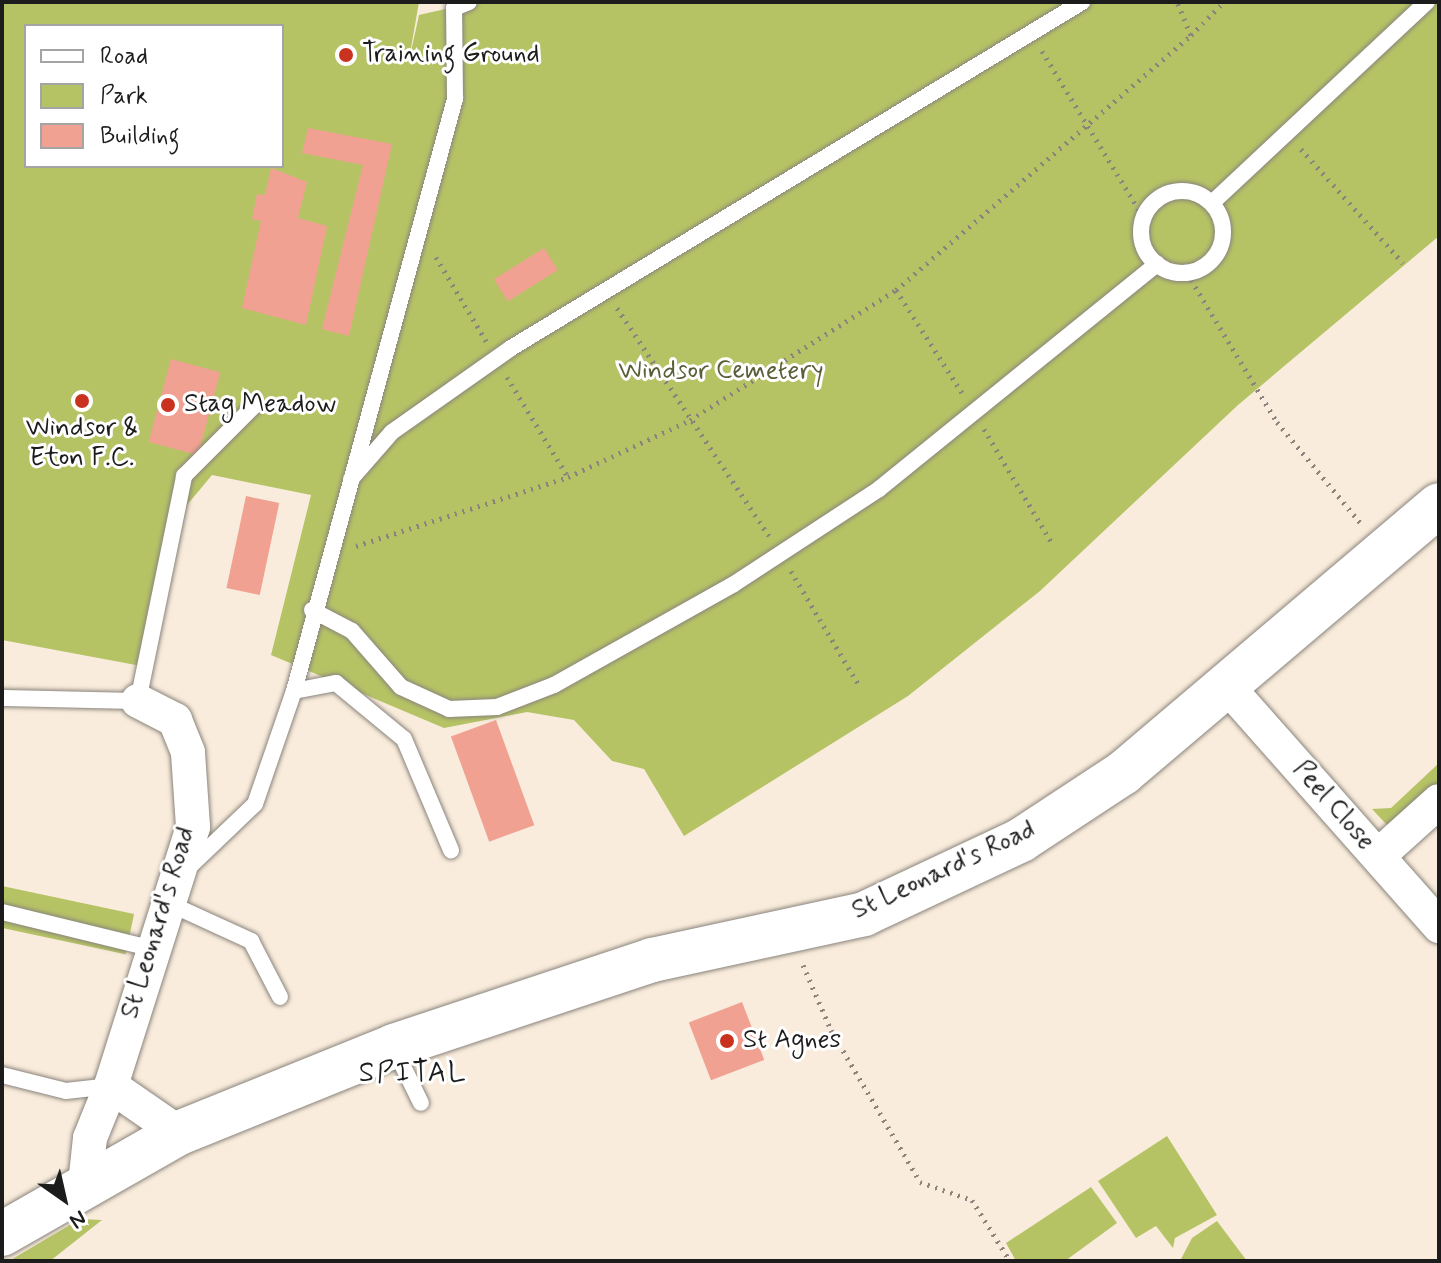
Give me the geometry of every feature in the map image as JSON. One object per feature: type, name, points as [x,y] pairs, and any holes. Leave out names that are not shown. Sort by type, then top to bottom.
[{"type":"main road","name":"St Leonard's Road","points":[[2,1234],[179,1133],[394,1046],[652,960],[864,914],[1021,840],[1123,773],[1439,505]]},
{"type":"street","name":"Peel Close","points":[[1226,685],[1439,926]]},
{"type":"street","name":"St Leonard's Road","points":[[85,1184],[90,1138],[111,1086],[166,894],[193,827],[188,753],[175,720],[138,701]]},
{"type":"street","points":[[1378,856],[1439,801]]},
{"type":"street","points":[[111,1086],[179,1133]]},
{"type":"lane","points":[[280,997],[251,941],[166,894],[255,804],[294,691],[312,610],[455,99],[454,8],[469,2]]},
{"type":"lane","points":[[351,479],[392,432],[496,359],[1082,2]]},
{"type":"lane","points":[[1212,203],[1427,2]]},
{"type":"lane","points":[[1182,191],[1212,203],[1222,222],[1221,246],[1187,273],[1157,264],[1143,244],[1144,218],[1163,195],[1182,191]]},
{"type":"lane","points":[[312,610],[352,631],[401,687],[449,709],[497,707],[554,685],[780,553],[976,415],[1157,264]]},
{"type":"lane","points":[[2,698],[138,701],[184,476],[255,405]]},
{"type":"lane","points":[[294,691],[336,683],[404,739],[451,850]]},
{"type":"lane","points":[[2,912],[150,948]]},
{"type":"lane","points":[[394,1046],[421,1103]]},
{"type":"lane","points":[[2,1075],[66,1091],[111,1086]]},
{"type":"path","points":[[1177,2],[1191,35]]},
{"type":"path","points":[[327,560],[568,477],[690,420],[896,290],[1191,35],[1224,2]]},
{"type":"path","points":[[1031,33],[1144,218]]},
{"type":"path","points":[[1287,133],[1403,263]]},
{"type":"path","points":[[419,230],[568,477]]},
{"type":"path","points":[[1187,273],[1277,422],[1384,551]]},
{"type":"path","points":[[606,290],[780,553],[858,684]]},
{"type":"path","points":[[896,290],[976,415],[1051,542]]},
{"type":"path","points":[[789,931],[831,1030],[920,1182],[972,1200],[1010,1261]]},
{"type":"green space","name":"Windsor Cemetery","points":[[2,2],[419,2],[408,65],[419,15],[476,2],[1439,2],[1439,236],[1238,405],[1040,591],[908,696],[684,836],[644,769],[612,761],[574,720],[527,712],[444,728],[271,655],[311,495],[212,475],[187,505],[152,668],[2,640]]},
{"type":"green space","points":[[1439,763],[1439,789],[1387,825],[1372,809],[1391,808]]},
{"type":"green space","points":[[2,886],[134,914],[126,954],[2,928]]},
{"type":"green space","points":[[1167,1136],[1217,1215],[1175,1238],[1173,1248],[1156,1226],[1136,1238],[1098,1181]]},
{"type":"green space","points":[[1091,1187],[1117,1223],[1065,1261],[1016,1261],[1006,1243]]},
{"type":"green space","points":[[80,1219],[102,1220],[50,1261],[9,1261]]},
{"type":"green space","points":[[1217,1221],[1247,1261],[1180,1261],[1192,1238]]},
{"type":"building","points":[[308,128],[392,144],[349,336],[322,329],[363,165],[302,153]]},
{"type":"building","points":[[271,168],[307,182],[298,218],[327,226],[306,325],[242,308],[261,221],[252,219],[257,194],[265,195]]},
{"type":"building","points":[[544,248],[558,270],[508,301],[494,279]]},
{"type":"building","points":[[171,359],[220,372],[198,455],[149,442]]},
{"type":"building","points":[[246,496],[279,503],[260,595],[226,588]]},
{"type":"building","points":[[496,720],[534,825],[489,842],[451,736]]},
{"type":"building","name":"St Agnes","points":[[742,1002],[764,1060],[711,1080],[689,1022]]},
{"type":"place","name":"Training Ground","points":[[346,55]]},
{"type":"place","name":"Windsor & Eton F.C.","points":[[82,401]]},
{"type":"place","name":"Stag Meadow","points":[[168,405]]},
{"type":"place","name":"St Agnes","points":[[727,1041]]},
{"type":"district","name":"SPITAL","points":[[413,1074]]}]
